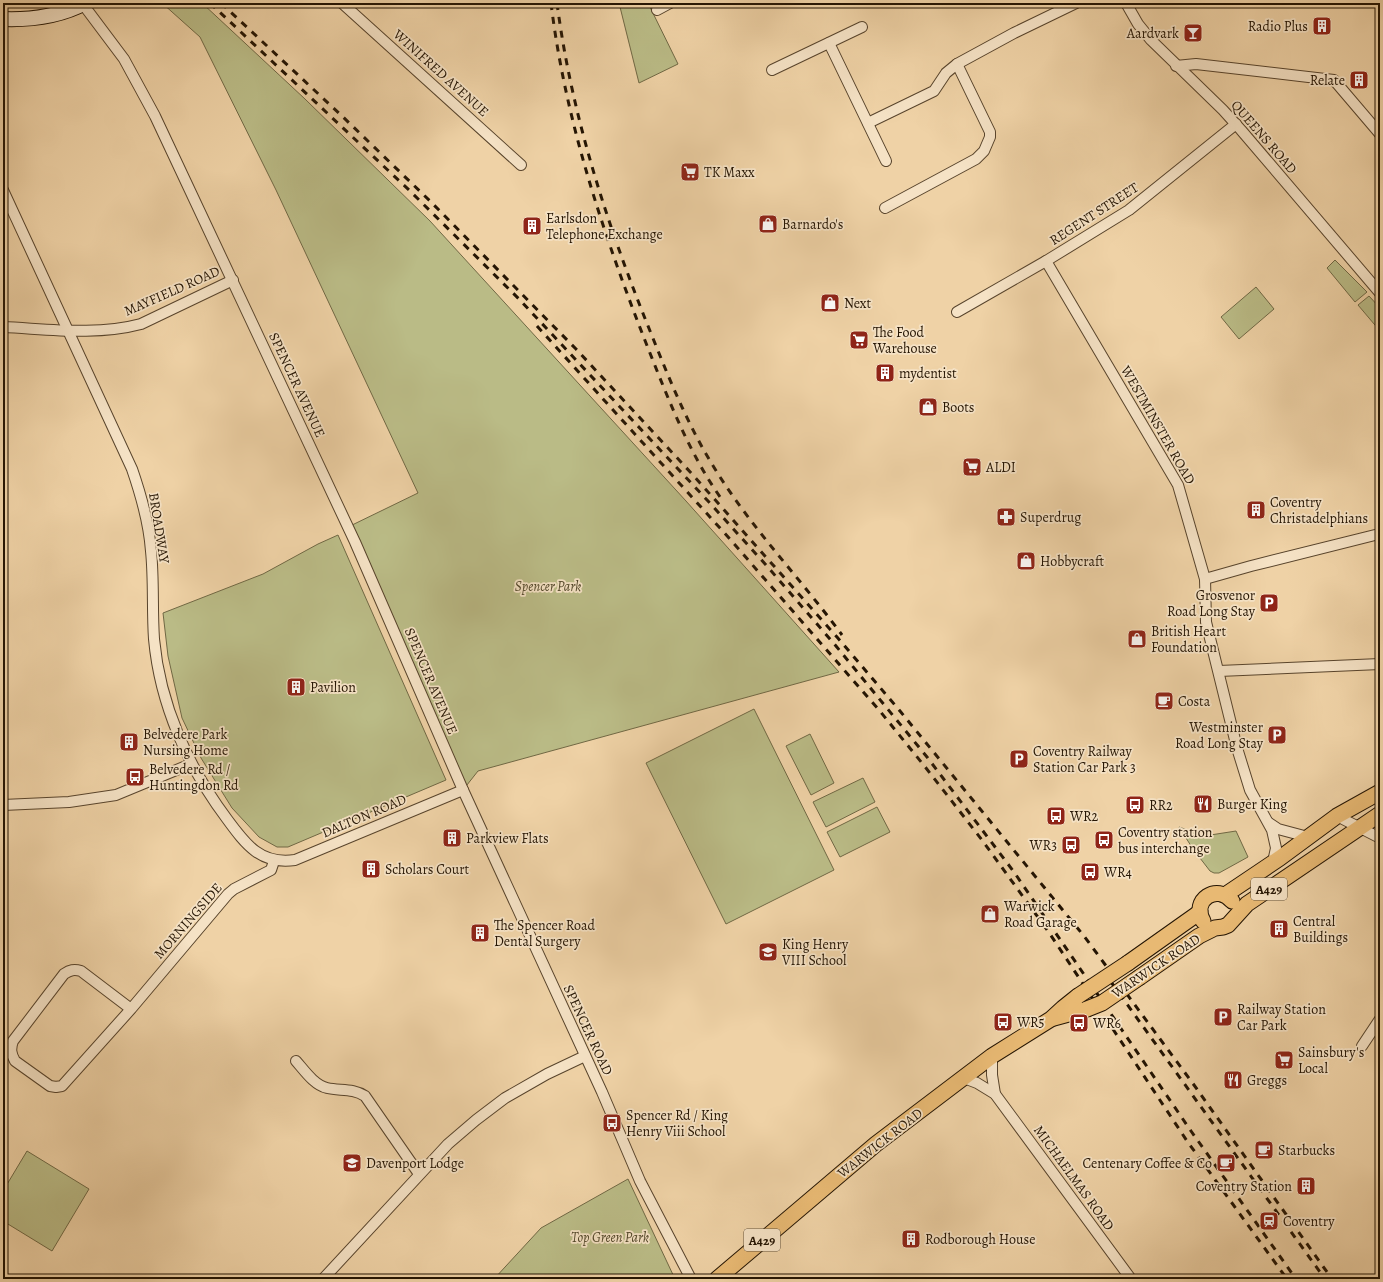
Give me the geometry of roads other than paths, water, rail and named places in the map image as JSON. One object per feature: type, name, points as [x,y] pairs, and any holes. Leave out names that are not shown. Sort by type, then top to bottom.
[{"type":"main road","name":"WARWICK ROAD","points":[[1215,928],[1208,926],[1200,916],[1202,902],[1208,896],[1216,893],[1225,895],[1274,862],[1337,816],[1380,792]]},
{"type":"main road","name":"WARWICK ROAD","points":[[1051,1019],[1087,1009],[1102,1002],[1199,936],[1215,928],[1225,927],[1247,904],[1380,814]]},
{"type":"main road","name":"A429","points":[[1225,895],[1233,902],[1235,908],[1234,918]]},
{"type":"main road","name":"WARWICK ROAD","points":[[717,1279],[876,1144],[992,1056],[1051,1019],[1078,996],[1200,912]]},
{"type":"street","points":[[3,19],[42,18],[62,13],[83,3]]},
{"type":"street","name":"SPENCER AVENUE","points":[[83,3],[124,59],[147,98],[355,542],[463,790]]},
{"type":"street","name":"WINIFRED AVENUE","points":[[342,3],[521,165]]},
{"type":"street","points":[[657,10],[670,3]]},
{"type":"street","points":[[868,123],[934,91],[946,73],[957,64],[1014,33],[1076,3]]},
{"type":"street","name":"QUEENS ROAD","points":[[1126,3],[1138,24],[1151,40],[1236,124],[1380,293]]},
{"type":"street","points":[[772,70],[862,27]]},
{"type":"street","points":[[829,43],[886,161]]},
{"type":"street","points":[[885,208],[976,159],[984,151],[988,144],[990,132],[957,64]]},
{"type":"street","points":[[1176,66],[1196,64],[1334,80],[1380,134]]},
{"type":"street","name":"REGENT STREET","points":[[957,312],[1046,261],[1129,210],[1236,124]]},
{"type":"street","name":"BROADWAY","points":[[3,190],[132,469],[141,496],[148,527],[151,550],[153,614],[158,662],[169,708],[178,735],[191,764],[213,801],[254,850],[264,858],[274,860]]},
{"type":"street","name":"WESTMINSTER ROAD","points":[[1046,261],[1178,485],[1205,579],[1206,622],[1231,725],[1250,790],[1272,830],[1276,848],[1274,862]]},
{"type":"street","name":"MAYFIELD ROAD","points":[[3,327],[68,330],[116,329],[140,324],[233,280]]},
{"type":"street","points":[[1205,579],[1375,535]]},
{"type":"street","points":[[1219,671],[1380,664]]},
{"type":"street","points":[[3,805],[69,802],[116,795],[191,764]]},
{"type":"street","name":"DALTON ROAD","points":[[274,860],[286,862],[295,860],[463,790]]},
{"type":"street","name":"SPENCER ROAD","points":[[463,790],[602,1092],[640,1182],[691,1279]]},
{"type":"street","points":[[1337,816],[1380,838]]},
{"type":"street","points":[[1268,822],[1278,829],[1308,837]]},
{"type":"street","name":"MORNINGSIDE","points":[[130,1009],[81,971],[68,971],[64,974],[13,1041],[11,1046],[12,1056],[15,1061],[46,1084],[56,1087],[62,1086],[130,1009],[228,894],[234,889],[271,870],[274,860]]},
{"type":"street","points":[[1362,1046],[1380,1019]]},
{"type":"street","points":[[322,1279],[419,1174],[466,1128],[505,1098],[547,1074],[585,1056]]},
{"type":"street","name":"MICHAELMAS ROAD","points":[[992,1056],[992,1075],[995,1094]]},
{"type":"street","points":[[296,1061],[315,1082],[321,1086],[356,1092],[364,1096],[419,1174]]},
{"type":"street","name":"MICHAELMAS ROAD","points":[[964,1078],[977,1083],[995,1094],[1131,1279]]},
{"type":"railway","points":[[210,3],[409,190],[519,299],[708,501],[836,646],[927,757],[1014,872],[1191,1131],[1296,1279]]},
{"type":"railway","points":[[221,3],[430,201],[576,349],[693,475],[837,637],[900,711],[1084,936],[1194,1085],[1332,1279]]},
{"type":"railway","points":[[551,3],[557,46],[576,131],[587,174],[614,256],[644,338],[688,443],[710,482],[723,501]]},
{"type":"railway","points":[[557,3],[571,83],[591,162],[629,278],[676,394],[704,451],[729,491],[842,635]]},
{"type":"railway","points":[[537,326],[729,538],[879,710],[926,768],[982,840],[1048,931],[1187,1141],[1287,1279]]},
{"type":"railway","points":[[1111,982],[1325,1279]]},
{"type":"place","name":"Radio Plus","points":[[1322,26]]},
{"type":"place","name":"Aardvark","points":[[1193,33]]},
{"type":"place","name":"Relate","points":[[1359,80]]},
{"type":"place","name":"TK Maxx","points":[[690,172]]},
{"type":"place","name":"Barnardo's","points":[[768,224]]},
{"type":"place","name":"Earlsdon Telephone Exchange","points":[[532,226]]},
{"type":"place","name":"Next","points":[[830,303]]},
{"type":"place","name":"The Food Warehouse","points":[[859,340]]},
{"type":"place","name":"mydentist","points":[[885,373]]},
{"type":"place","name":"Boots","points":[[928,407]]},
{"type":"place","name":"ALDI","points":[[972,467]]},
{"type":"place","name":"Coventry Christadelphians","points":[[1256,510]]},
{"type":"place","name":"Superdrug","points":[[1006,517]]},
{"type":"place","name":"Hobbycraft","points":[[1026,561]]},
{"type":"place","name":"Grosvenor Road Long Stay","points":[[1269,603]]},
{"type":"place","name":"British Heart Foundation","points":[[1137,639]]},
{"type":"place","name":"Pavilion","points":[[296,687]]},
{"type":"place","name":"Costa","points":[[1164,701]]},
{"type":"place","name":"Westminster Road Long Stay","points":[[1277,735]]},
{"type":"place","name":"Belvedere Park Nursing Home","points":[[129,742]]},
{"type":"place","name":"Coventry Railway Station Car Park 3","points":[[1019,759]]},
{"type":"place","name":"Belvedere Rd / Huntingdon Rd","points":[[135,777]]},
{"type":"place","name":"Burger King","points":[[1203,804]]},
{"type":"place","name":"RR2","points":[[1135,805]]},
{"type":"place","name":"WR2","points":[[1056,816]]},
{"type":"place","name":"Parkview Flats","points":[[452,838]]},
{"type":"place","name":"Coventry station bus interchange","points":[[1104,840]]},
{"type":"place","name":"WR3","points":[[1071,845]]},
{"type":"place","name":"Scholars Court","points":[[371,869]]},
{"type":"place","name":"WR4","points":[[1090,872]]},
{"type":"place","name":"Warwick Road Garage","points":[[990,914]]},
{"type":"place","name":"Central Buildings","points":[[1279,929]]},
{"type":"place","name":"The Spencer Road Dental Surgery","points":[[480,933]]},
{"type":"place","name":"King Henry VIII School","points":[[768,952]]},
{"type":"place","name":"Railway Station Car Park","points":[[1223,1017]]},
{"type":"place","name":"WR5","points":[[1003,1022]]},
{"type":"place","name":"WR6","points":[[1079,1023]]},
{"type":"place","name":"Sainsbury's Local","points":[[1284,1060]]},
{"type":"place","name":"Greggs","points":[[1233,1080]]},
{"type":"place","name":"Spencer Rd / King Henry Viii School","points":[[612,1123]]},
{"type":"place","name":"Starbucks","points":[[1264,1150]]},
{"type":"place","name":"Davenport Lodge","points":[[352,1163]]},
{"type":"place","name":"Centenary Coffee & Co","points":[[1226,1163]]},
{"type":"place","name":"Coventry Station","points":[[1306,1186]]},
{"type":"place","name":"Coventry","points":[[1269,1221]]},
{"type":"place","name":"Rodborough House","points":[[911,1239]]},
{"type":"park label","name":"Spencer Park","points":[[548,586]]},
{"type":"park label","name":"Top Green Park","points":[[610,1237]]}]
